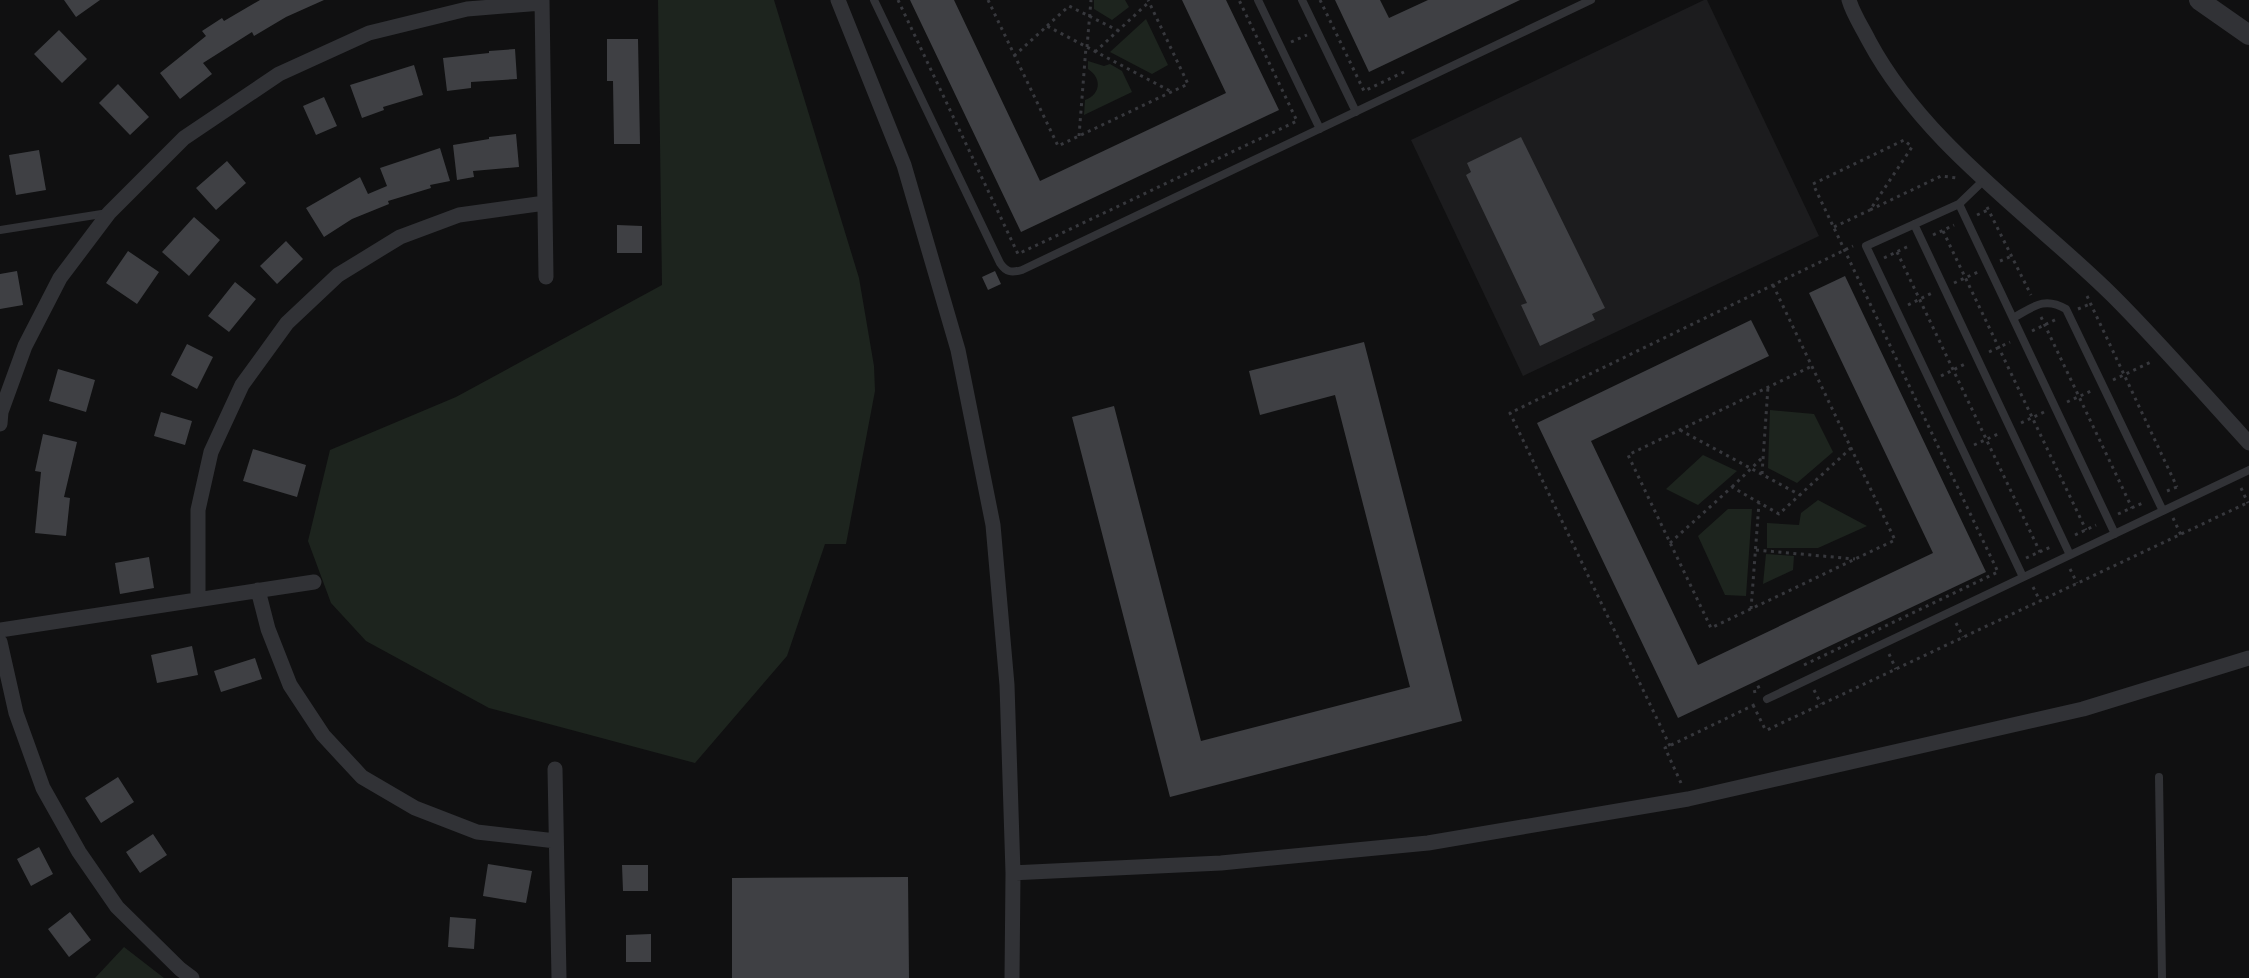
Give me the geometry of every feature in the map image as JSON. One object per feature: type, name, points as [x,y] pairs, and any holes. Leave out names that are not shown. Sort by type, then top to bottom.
[{"type":"street","points":[[838,0],[904,165],[958,350],[993,525],[1007,685],[1013,873],[1012,978]]},
{"type":"street","points":[[1849,0],[1893,81],[1922,117],[1985,179],[2112,296],[2249,443]]},
{"type":"street","points":[[2199,0],[2249,35]]},
{"type":"street","points":[[0,424],[1,412],[25,346],[60,278],[109,213],[184,138],[279,74],[369,33],[467,9],[542,2],[546,277]]},
{"type":"street","points":[[2226,19],[2249,42]]},
{"type":"street","points":[[198,599],[198,510],[211,452],[242,385],[287,323],[338,275],[400,237],[459,215],[545,203]]},
{"type":"street","points":[[0,630],[314,582]]},
{"type":"street","points":[[258,590],[268,629],[290,686],[323,735],[362,777],[414,808],[477,832],[556,841]]},
{"type":"street","points":[[0,642],[16,713],[43,788],[79,852],[117,906],[180,969],[192,978]]},
{"type":"street","points":[[1013,873],[1221,863],[1428,843],[1688,800],[2083,709],[2249,658]]},
{"type":"street","points":[[555,769],[559,978]]},
{"type":"lane","points":[[874,0],[1000,263],[1005,270],[1013,273],[1033,266],[1591,0]]},
{"type":"lane","points":[[1258,0],[1320,129]]},
{"type":"lane","points":[[1302,0],[1356,112]]},
{"type":"lane","points":[[1985,179],[1959,204],[1866,246],[2023,578]]},
{"type":"lane","points":[[1959,204],[2115,534]]},
{"type":"lane","points":[[0,230],[109,213]]},
{"type":"lane","points":[[1914,225],[2070,555]]},
{"type":"lane","points":[[2013,318],[2043,303],[2056,303],[2066,309],[2163,511]]},
{"type":"lane","points":[[1767,699],[2249,470]]},
{"type":"lane","points":[[2159,777],[2162,978]]},
{"type":"path","points":[[898,0],[1018,254],[1297,121],[1313,116]]},
{"type":"path","points":[[988,0],[1058,146],[1188,84],[1149,1],[1095,52]]},
{"type":"path","points":[[1079,136],[1091,0]]},
{"type":"path","points":[[1239,0],[1297,121]]},
{"type":"path","points":[[1320,0],[1364,91]]},
{"type":"path","points":[[1014,56],[1069,6],[1119,31]]},
{"type":"path","points":[[1265,55],[1331,23]]},
{"type":"path","points":[[1047,26],[1172,92]]},
{"type":"path","points":[[1349,98],[1405,72]]},
{"type":"path","points":[[1802,666],[1998,572],[1813,184],[1904,140],[1912,147],[1870,210]]},
{"type":"path","points":[[1834,227],[1941,176],[1958,178],[1973,191],[1990,209],[2132,508]]},
{"type":"path","points":[[1943,230],[2086,530]]},
{"type":"path","points":[[1670,746],[1510,412],[1844,250],[1854,246],[1866,246]]},
{"type":"path","points":[[1897,252],[2040,552]]},
{"type":"path","points":[[1773,285],[1812,366],[1895,540],[1711,628],[1628,455],[1812,366]]},
{"type":"path","points":[[2083,287],[2177,487]]},
{"type":"path","points":[[1911,390],[2090,304]]},
{"type":"path","points":[[1762,474],[1768,387]]},
{"type":"path","points":[[1680,430],[1800,495]]},
{"type":"path","points":[[1732,487],[1779,514],[1851,448]]},
{"type":"path","points":[[1670,543],[1763,457]]},
{"type":"path","points":[[1751,609],[1759,502]]},
{"type":"path","points":[[1753,705],[1767,730],[2249,502]]},
{"type":"path","points":[[1755,550],[1855,559]]},
{"type":"path","points":[[1688,800],[1665,748],[1759,702],[1754,689],[1763,685]]},
{"type":"shaded area","points":[[658,0],[774,0],[859,278],[874,366],[875,391],[846,544],[825,544],[787,656],[695,763],[489,708],[366,641],[331,603],[308,541],[330,450],[456,397],[662,285]]},
{"type":"shaded area","points":[[1094,0],[1125,0],[1129,7],[1112,20],[1094,9]]},
{"type":"shaded area","points":[[1707,0],[1819,236],[1523,376],[1411,140]]},
{"type":"shaded area","points":[[1146,19],[1168,65],[1152,74],[1110,52]]},
{"type":"shaded area","points":[[1088,61],[1104,66],[1110,64],[1122,71],[1132,92],[1084,115],[1085,100],[1094,94],[1098,86],[1096,77],[1088,69]]},
{"type":"shaded area","points":[[1770,410],[1814,414],[1833,452],[1797,483],[1768,468]]},
{"type":"shaded area","points":[[1703,455],[1737,471],[1698,505],[1666,489]]},
{"type":"shaded area","points":[[1818,500],[1867,526],[1818,548],[1767,548],[1767,523],[1799,525],[1801,513]]},
{"type":"shaded area","points":[[1728,509],[1752,509],[1746,596],[1725,595],[1698,536]]},
{"type":"shaded area","points":[[1766,554],[1794,556],[1793,570],[1763,584]]},
{"type":"shaded area","points":[[124,947],[164,978],[95,978]]},
{"type":"building","points":[[64,0],[100,0],[76,17]]},
{"type":"building","points":[[260,0],[324,0],[286,17],[254,36],[252,32],[203,63],[212,74],[180,99],[160,73],[206,36],[202,31],[222,18],[224,21]]},
{"type":"building","points":[[910,0],[954,0],[1040,181],[1226,93],[1182,0],[1226,0],[1279,110],[1021,232]]},
{"type":"building","points":[[1335,0],[1380,0],[1389,18],[1428,0],[1520,0],[1369,72]]},
{"type":"building","points":[[59,30],[87,59],[62,83],[34,54]]},
{"type":"building","points":[[607,39],[638,39],[640,144],[614,144],[613,81],[607,81]]},
{"type":"building","points":[[515,49],[517,79],[471,82],[471,88],[447,91],[443,58]]},
{"type":"building","points":[[414,65],[423,95],[383,107],[384,110],[362,118],[350,85]]},
{"type":"building","points":[[118,84],[149,117],[130,135],[99,103]]},
{"type":"building","points":[[324,97],[337,126],[316,135],[303,106]]},
{"type":"building","points":[[516,134],[519,167],[473,171],[474,177],[457,180],[453,145]]},
{"type":"building","points":[[1521,137],[1605,308],[1592,314],[1595,320],[1540,346],[1521,305],[1527,303],[1466,175],[1471,172],[1467,163]]},
{"type":"building","points":[[440,148],[450,181],[430,185],[431,188],[388,201],[389,204],[352,219],[324,237],[306,208],[360,177],[368,194],[387,186],[380,168]]},
{"type":"building","points":[[39,150],[46,190],[16,195],[9,155]]},
{"type":"building","points":[[227,161],[246,183],[216,210],[196,188]]},
{"type":"building","points":[[194,217],[220,240],[189,276],[162,252]]},
{"type":"building","points":[[617,225],[642,226],[642,253],[617,253]]},
{"type":"building","points":[[286,241],[303,259],[277,284],[260,266]]},
{"type":"building","points":[[128,251],[159,272],[137,304],[106,283]]},
{"type":"building","points":[[17,271],[23,305],[0,309],[0,274]]},
{"type":"building","points":[[995,271],[1001,284],[988,290],[982,277]]},
{"type":"building","points":[[1845,276],[1986,572],[1678,718],[1537,423],[1751,320],[1769,356],[1591,441],[1698,665],[1933,553],[1809,293]]},
{"type":"building","points":[[235,282],[256,299],[229,332],[208,316]]},
{"type":"building","points":[[1364,342],[1462,721],[1170,797],[1072,417],[1114,406],[1201,741],[1410,687],[1335,395],[1260,415],[1249,371]]},
{"type":"building","points":[[187,344],[213,357],[197,389],[171,375]]},
{"type":"building","points":[[58,369],[95,380],[86,412],[49,401]]},
{"type":"building","points":[[161,412],[192,421],[185,445],[154,436]]},
{"type":"building","points":[[43,434],[77,442],[64,497],[70,498],[66,536],[35,533],[41,472],[35,471]]},
{"type":"building","points":[[253,449],[306,465],[297,497],[243,481]]},
{"type":"building","points":[[149,557],[154,588],[120,594],[115,563]]},
{"type":"building","points":[[192,646],[198,675],[157,683],[151,655]]},
{"type":"building","points":[[255,658],[262,679],[221,692],[214,671]]},
{"type":"building","points":[[118,777],[134,802],[101,823],[85,798]]},
{"type":"building","points":[[153,834],[167,855],[140,873],[126,852]]},
{"type":"building","points":[[39,847],[53,874],[31,886],[17,859]]},
{"type":"building","points":[[488,864],[532,871],[526,903],[483,896]]},
{"type":"building","points":[[622,865],[648,865],[648,891],[623,891]]},
{"type":"building","points":[[908,877],[909,978],[732,978],[732,878]]},
{"type":"building","points":[[70,912],[91,940],[69,957],[48,929]]},
{"type":"building","points":[[450,917],[476,919],[474,949],[448,947]]},
{"type":"building","points":[[651,934],[651,962],[626,962],[626,935]]}]
